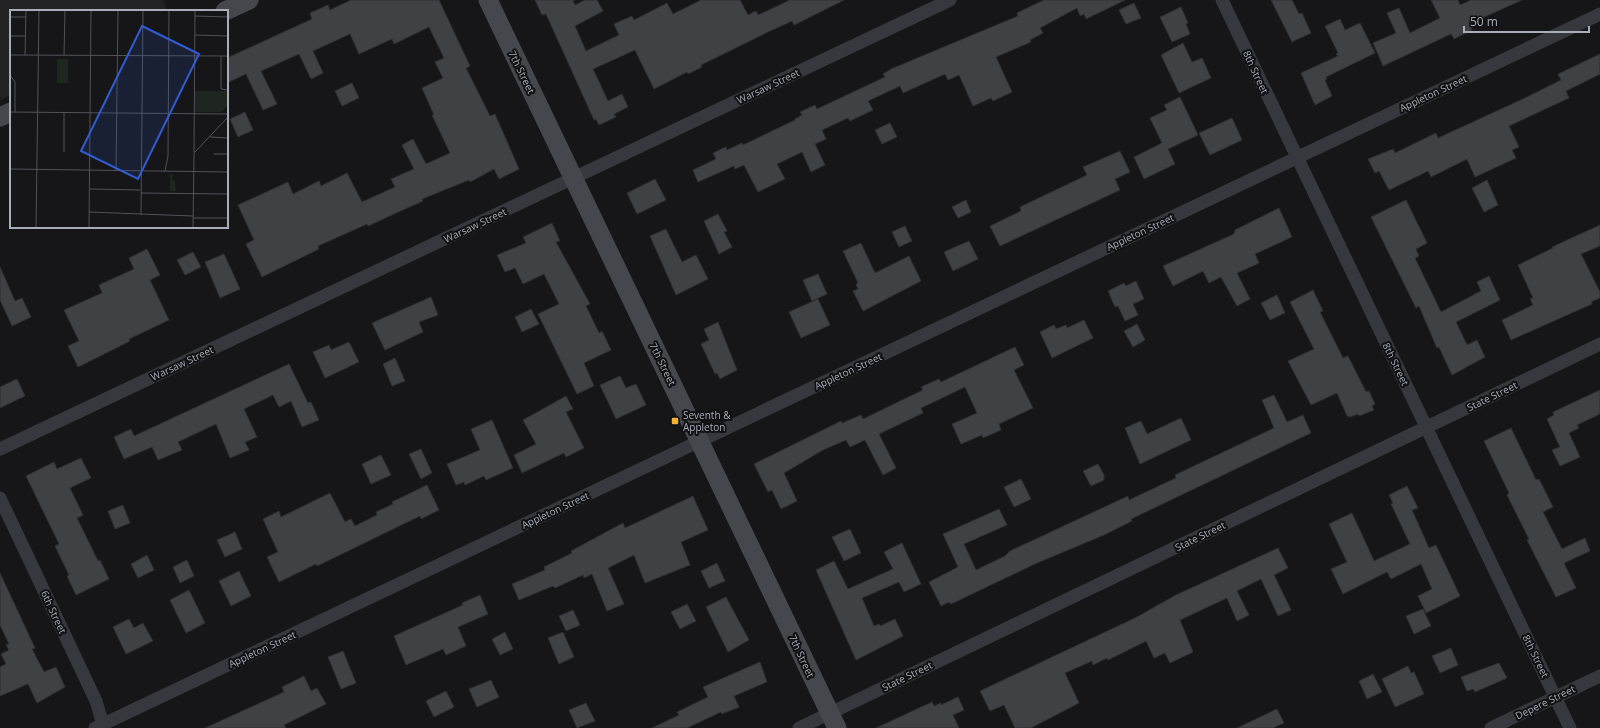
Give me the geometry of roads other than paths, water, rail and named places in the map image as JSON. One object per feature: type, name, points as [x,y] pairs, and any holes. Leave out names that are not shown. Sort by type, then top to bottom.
[{"type":"street","points":[[227,10],[249,0]]},
{"type":"street","name":"7th Street","points":[[488,0],[833,721]]},
{"type":"street","name":"Warsaw Street","points":[[0,449],[950,0]]},
{"type":"street","name":"8th Street","points":[[1222,0],[1570,728]]},
{"type":"street","name":"Appleton Street","points":[[100,727],[1600,14]]},
{"type":"street","points":[[0,117],[10,112]]},
{"type":"street","name":"State Street","points":[[799,728],[833,721],[1426,427],[1600,344]]},
{"type":"street","name":"6th Street","points":[[0,498],[96,700],[100,727]]},
{"type":"street","name":"Depere Street","points":[[1491,728],[1600,676]]},
{"type":"place","name":"Seventh & Appleton","points":[[675,421]]}]
